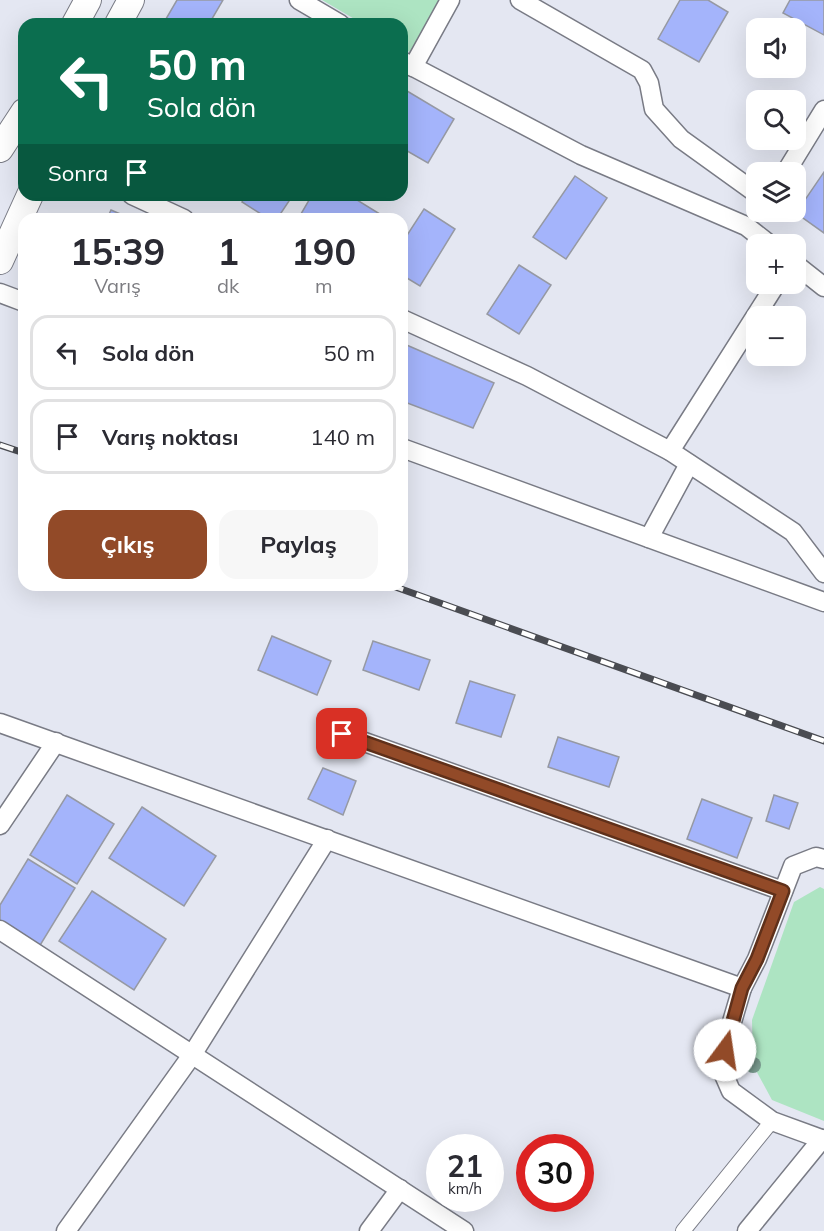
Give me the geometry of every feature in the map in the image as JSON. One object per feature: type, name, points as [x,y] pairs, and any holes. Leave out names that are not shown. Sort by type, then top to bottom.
[{"type":"main road","points":[[78,18],[88,0]]},
{"type":"main road","points":[[121,18],[131,0]]},
{"type":"main road","points":[[0,149],[18,121]]},
{"type":"main road","points":[[0,261],[18,221]]},
{"type":"street","points":[[299,0],[330,18]]},
{"type":"street","points":[[408,63],[450,0]]},
{"type":"street","points":[[520,0],[642,70],[649,84],[654,109],[681,140],[746,186]]},
{"type":"street","points":[[408,65],[581,155],[746,217]]},
{"type":"street","points":[[792,162],[824,110]]},
{"type":"street","points":[[145,201],[171,213]]},
{"type":"street","points":[[753,222],[762,234]]},
{"type":"street","points":[[806,273],[824,287]]},
{"type":"street","points":[[0,293],[18,300]]},
{"type":"street","points":[[670,451],[770,294]]},
{"type":"street","points":[[408,322],[527,376],[670,451],[793,532],[824,573]]},
{"type":"street","points":[[408,450],[824,602]]},
{"type":"street","points":[[649,538],[689,464]]},
{"type":"street","points":[[0,723],[742,988]]},
{"type":"street","points":[[342,734],[783,891]]},
{"type":"street","points":[[0,825],[56,742]]},
{"type":"street","points":[[66,1231],[192,1055],[327,839]]},
{"type":"street","points":[[747,1231],[823,1139],[772,1121],[731,1091],[721,1068],[742,988],[757,959],[793,866],[816,856],[824,859]]},
{"type":"street","points":[[0,930],[464,1231]]},
{"type":"street","points":[[683,1231],[772,1121]]},
{"type":"street","points":[[369,1231],[400,1190]]},
{"type":"green space","points":[[322,0],[441,0],[411,53],[408,51],[408,18],[353,18]]},
{"type":"green space","points":[[820,887],[824,889],[824,1121],[772,1100],[753,1065],[752,1020],[794,902]]},
{"type":"building","points":[[177,0],[223,0],[212,18],[166,18]]},
{"type":"building","points":[[680,0],[708,0],[728,12],[699,62],[658,39]]},
{"type":"building","points":[[790,0],[824,0],[824,35],[806,25],[806,18],[792,18],[783,13]]},
{"type":"building","points":[[408,92],[454,119],[428,163],[408,151]]},
{"type":"building","points":[[824,172],[824,233],[806,220],[806,198]]},
{"type":"building","points":[[575,176],[607,198],[566,259],[533,237]]},
{"type":"building","points":[[289,201],[281,213],[259,213],[242,202]]},
{"type":"building","points":[[308,201],[359,201],[378,213],[302,213]]},
{"type":"building","points":[[424,209],[455,229],[420,286],[408,279],[408,234]]},
{"type":"building","points":[[519,265],[551,285],[519,334],[487,314]]},
{"type":"building","points":[[408,346],[494,383],[473,428],[408,403]]},
{"type":"building","points":[[272,636],[331,661],[317,695],[258,670]]},
{"type":"building","points":[[373,641],[430,660],[419,690],[363,670]]},
{"type":"building","points":[[470,681],[515,695],[501,737],[456,723]]},
{"type":"building","points":[[558,737],[619,757],[609,787],[548,767]]},
{"type":"building","points":[[323,768],[356,781],[343,815],[308,799]]},
{"type":"building","points":[[67,795],[114,824],[77,884],[30,855]]},
{"type":"building","points":[[774,795],[798,803],[789,829],[766,821]]},
{"type":"building","points":[[702,799],[752,818],[737,858],[687,839]]},
{"type":"building","points":[[142,807],[216,856],[184,906],[109,858]]},
{"type":"building","points":[[28,859],[75,888],[39,947],[0,923],[0,905]]},
{"type":"building","points":[[92,891],[166,939],[134,990],[59,941]]},
{"type":"railway","points":[[0,445],[18,451]]},
{"type":"railway","points":[[407,591],[824,741]]},
{"type":"route","points":[[342,734],[783,891],[757,959],[742,988],[725,1050]]}]
